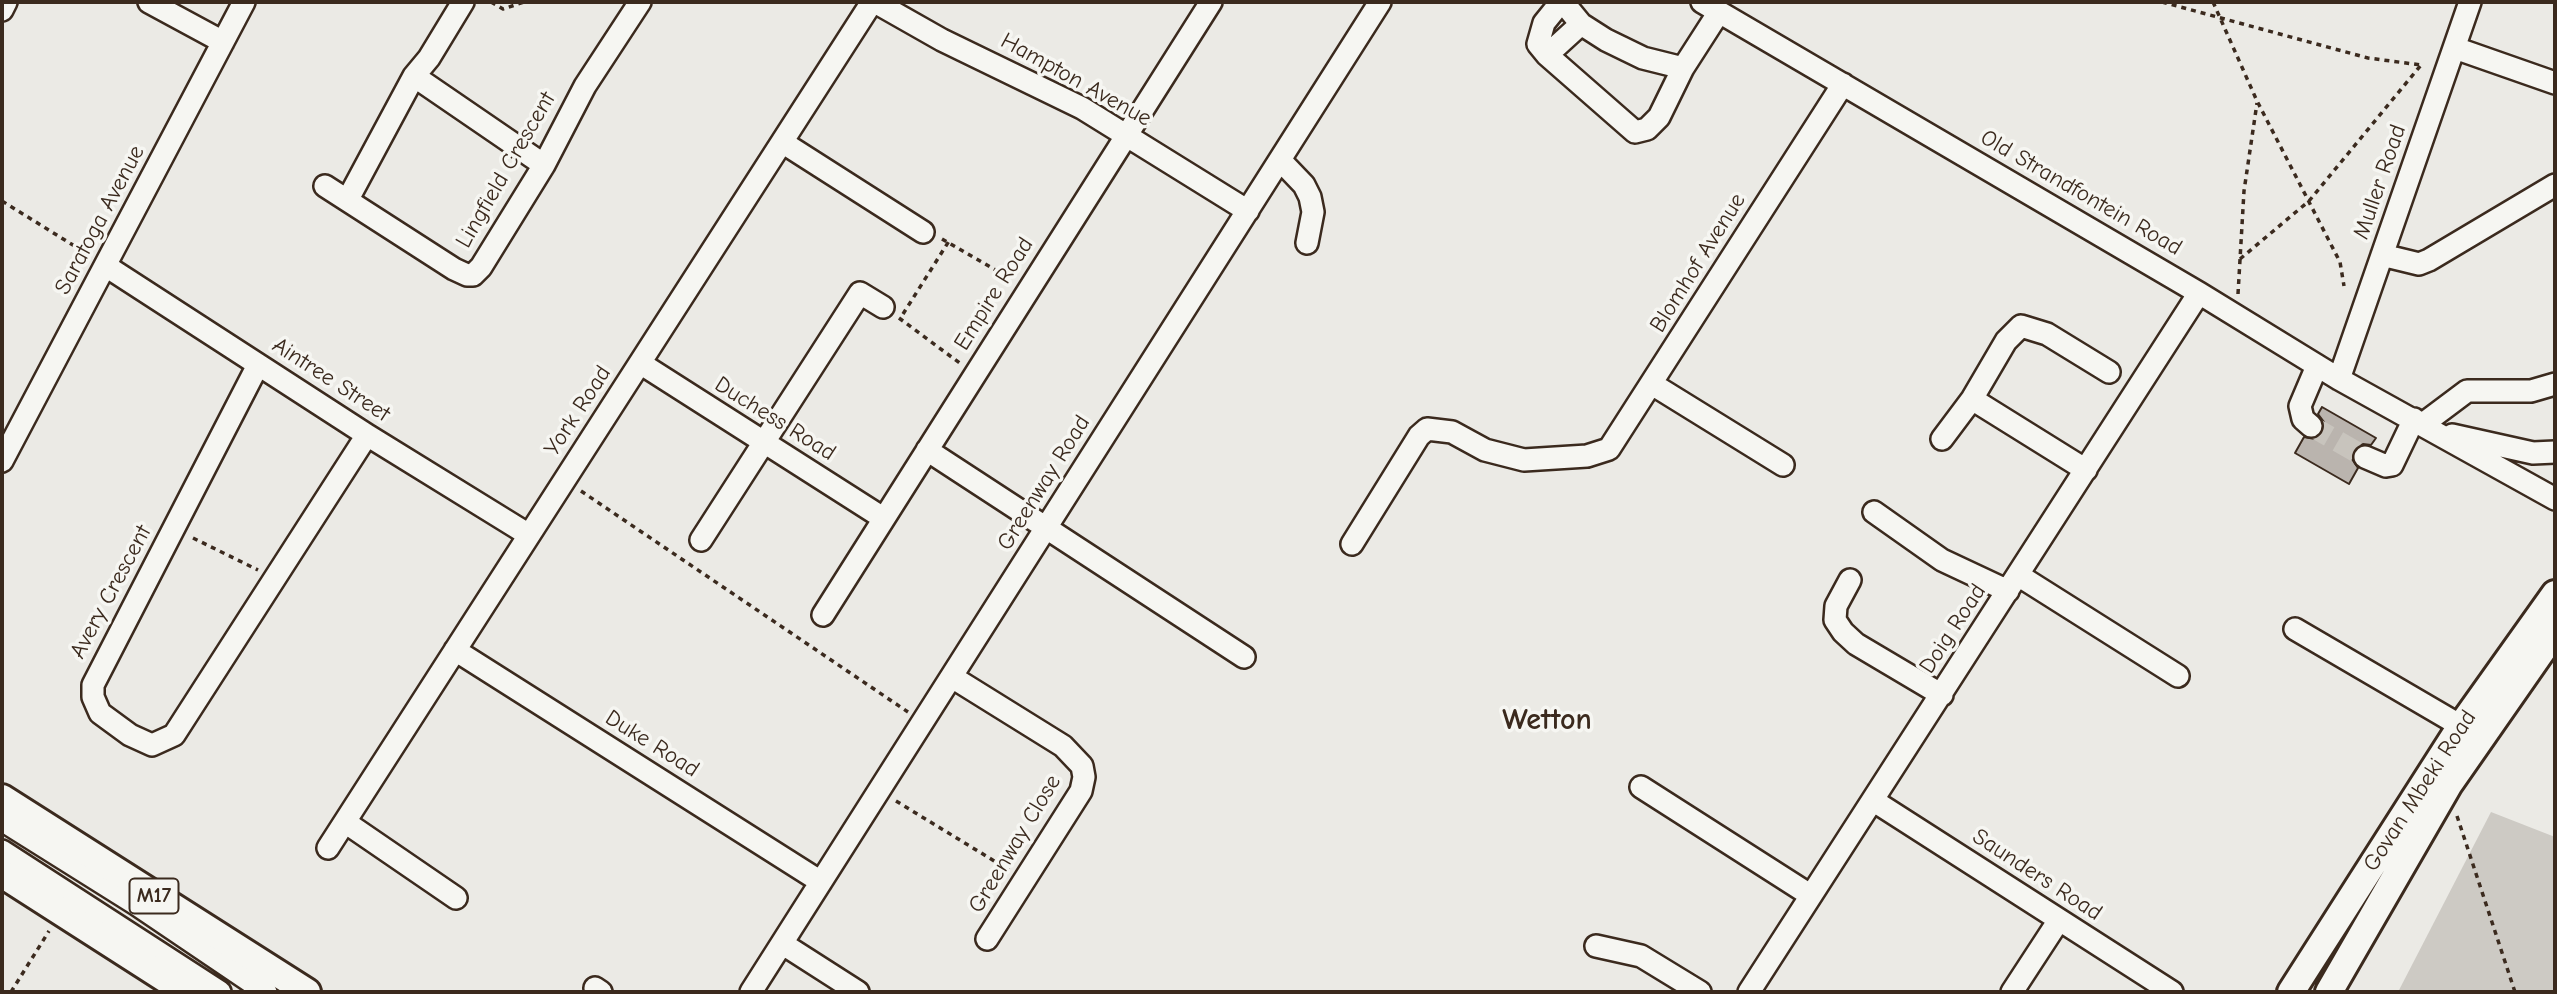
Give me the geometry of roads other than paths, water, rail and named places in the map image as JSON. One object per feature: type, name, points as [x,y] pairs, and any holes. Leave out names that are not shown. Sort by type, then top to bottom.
[{"type":"main road","name":"Govan Mbeki Road","points":[[2291,992],[2461,726],[2555,594]]},
{"type":"main road","name":"Govan Mbeki Road","points":[[2329,992],[2449,784],[2555,632]]},
{"type":"main road","name":"M17","points":[[2,798],[307,992]]},
{"type":"main road","points":[[2,874],[186,992]]},
{"type":"street","points":[[2,10],[6,2]]},
{"type":"street","points":[[149,2],[223,42]]},
{"type":"street","name":"Saratoga Avenue","points":[[2,461],[244,2]]},
{"type":"street","points":[[348,199],[414,76],[429,58],[463,2]]},
{"type":"street","name":"Lingfield Crescent","points":[[325,186],[454,268],[473,275],[544,166],[585,86],[640,2]]},
{"type":"street","name":"Hampton Avenue","points":[[874,2],[942,40],[1082,108],[1248,211]]},
{"type":"street","name":"York Road","points":[[328,848],[874,2]]},
{"type":"street","name":"Empire Road","points":[[823,615],[1210,2]]},
{"type":"street","name":"Greenway Road","points":[[751,992],[1380,2]]},
{"type":"street","points":[[1683,68],[1643,58],[1581,24],[1562,2],[1538,36],[1538,44],[1547,55],[1635,132],[1647,130],[1659,117],[1683,68],[1711,7]]},
{"type":"street","name":"Muller Road","points":[[2339,379],[2470,2]]},
{"type":"street","name":"Old Strandfontein Road","points":[[1711,7],[2199,293],[2339,379],[2555,499]]},
{"type":"street","points":[[1547,55],[1581,24]]},
{"type":"street","points":[[2455,48],[2555,83]]},
{"type":"street","points":[[414,76],[544,166]]},
{"type":"street","name":"Blomhof Avenue","points":[[1352,544],[1419,436],[1427,429],[1452,432],[1485,450],[1511,458],[1537,461],[1587,456],[1609,449],[1843,84]]},
{"type":"street","points":[[782,142],[923,232]]},
{"type":"street","points":[[1281,160],[1304,185],[1310,197],[1312,212],[1307,243]]},
{"type":"street","points":[[2382,255],[2419,264],[2429,260],[2555,185]]},
{"type":"street","name":"Aintree Street","points":[[106,266],[367,435],[529,535]]},
{"type":"street","points":[[701,540],[860,293],[891,313]]},
{"type":"street","name":"Doig Road","points":[[1749,992],[2199,293]]},
{"type":"street","points":[[1942,439],[1972,399],[2006,341],[2021,326],[2047,334],[2109,372]]},
{"type":"street","name":"Duchess Road","points":[[640,363],[883,518]]},
{"type":"street","name":"Avery Crescent","points":[[258,365],[92,690],[100,713],[146,744],[160,744],[174,735],[367,435]]},
{"type":"street","points":[[2311,426],[2303,419],[2300,406],[2317,366]]},
{"type":"street","points":[[1652,384],[1783,465]]},
{"type":"street","points":[[2365,457],[2386,466],[2392,465],[2423,424],[2467,391],[2532,391],[2555,384]]},
{"type":"street","points":[[1972,399],[2086,470]]},
{"type":"street","name":"Old Strandfontein Road","points":[[2423,424],[2501,447],[2533,453],[2555,452]]},
{"type":"street","points":[[927,450],[1244,657]]},
{"type":"street","points":[[1874,512],[1942,560],[2013,583],[2178,676]]},
{"type":"street","points":[[1850,580],[1836,606],[1835,620],[1843,632],[1856,644],[1942,695]]},
{"type":"street","points":[[2295,629],[2461,726]]},
{"type":"street","name":"Duke Road","points":[[455,650],[821,882]]},
{"type":"street","name":"Greenway Close","points":[[952,677],[1063,746],[1082,766],[1084,777],[1081,792],[987,939]]},
{"type":"street","points":[[1641,787],[1810,895]]},
{"type":"street","name":"Saunders Road","points":[[1874,801],[2172,992]]},
{"type":"street","points":[[2,820],[136,904],[266,992]]},
{"type":"street","points":[[345,822],[456,898]]},
{"type":"street","points":[[2,851],[220,992]]},
{"type":"street","points":[[2012,992],[2059,920]]},
{"type":"street","points":[[783,944],[858,992]]},
{"type":"street","points":[[1596,946],[1641,956],[1700,992]]},
{"type":"tunnel","points":[[2311,426],[2365,457]]},
{"type":"district","name":"Wetton","points":[[1547,721]]}]
